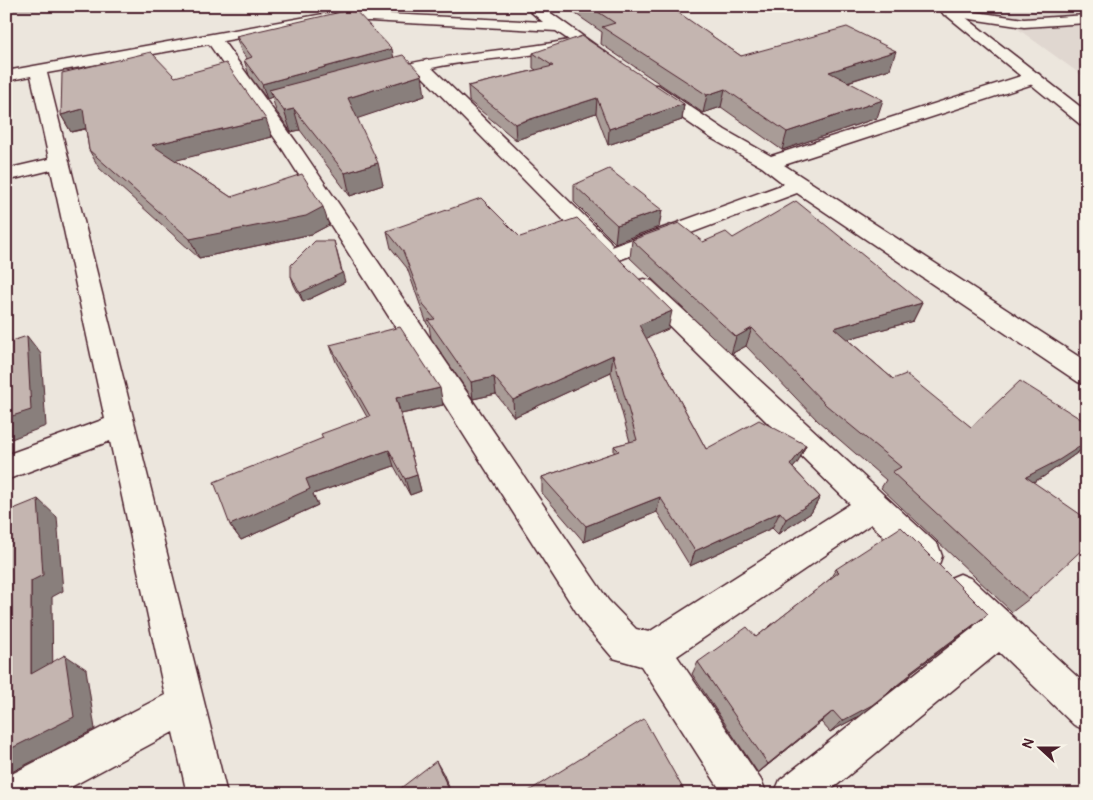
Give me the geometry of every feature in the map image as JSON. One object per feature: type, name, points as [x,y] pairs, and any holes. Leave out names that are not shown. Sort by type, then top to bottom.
[{"type":"street","points":[[532,6],[581,42],[718,134],[769,163],[799,185],[1087,375]]},
{"type":"street","points":[[945,9],[1024,23],[1087,20]]},
{"type":"street","points":[[945,9],[1087,120]]},
{"type":"street","points":[[6,76],[329,18],[350,16],[560,27]]},
{"type":"street","points":[[992,46],[1024,23]]},
{"type":"street","points":[[214,40],[271,106],[596,612],[626,645],[652,651],[747,794]]},
{"type":"street","points":[[390,73],[452,59],[536,51],[581,42]]},
{"type":"street","points":[[421,66],[698,341],[874,505],[1087,712]]},
{"type":"street","points":[[38,70],[207,794]]},
{"type":"street","points":[[769,163],[1033,78]]},
{"type":"street","points":[[6,175],[60,162]]},
{"type":"street","points":[[611,255],[799,185]]},
{"type":"street","points":[[6,468],[121,425]]},
{"type":"street","points":[[652,651],[874,505]]},
{"type":"street","points":[[794,794],[1000,629]]},
{"type":"street","points":[[16,794],[187,704]]},
{"type":"shaded area","points":[[6,6],[411,6],[6,10]]},
{"type":"shaded area","points":[[872,6],[927,6],[929,8],[885,13]]},
{"type":"shaded area","points":[[986,6],[1087,6],[1087,79]]},
{"type":"building","points":[[589,6],[669,6],[741,56],[847,27],[896,51],[829,72],[883,100],[787,132],[725,89],[707,95],[602,27],[615,23]]},
{"type":"building","points":[[354,9],[392,49],[262,84],[244,60],[252,57],[236,36]]},
{"type":"building","points":[[582,36],[684,104],[609,129],[597,98],[515,124],[468,86],[553,66],[533,53]]},
{"type":"building","points":[[151,52],[175,77],[226,63],[266,119],[152,145],[231,197],[302,174],[323,207],[306,216],[190,239],[89,150],[83,109],[61,115],[62,73]]},
{"type":"building","points":[[403,55],[422,75],[348,98],[378,163],[345,173],[294,109],[284,111],[269,90]]},
{"type":"building","points":[[609,169],[662,210],[617,225],[574,185]]},
{"type":"building","points":[[481,198],[520,237],[577,218],[672,311],[639,325],[706,449],[759,420],[806,445],[790,465],[820,497],[786,519],[780,512],[695,551],[660,497],[586,526],[542,477],[619,451],[614,446],[637,440],[613,355],[513,400],[494,377],[471,382],[428,320],[435,319],[424,306],[403,251],[387,231]]},
{"type":"building","points":[[796,201],[922,303],[834,328],[893,379],[906,374],[971,427],[1020,381],[1087,423],[1087,442],[1059,460],[1026,477],[1087,519],[1087,545],[1029,599],[892,472],[901,467],[826,405],[752,328],[736,337],[632,240],[679,223],[703,242],[726,232],[733,238]]},
{"type":"building","points":[[315,241],[334,241],[342,273],[300,293],[291,276],[291,265]]},
{"type":"building","points":[[400,327],[440,388],[396,398],[417,475],[405,479],[389,450],[306,479],[310,489],[230,525],[214,482],[323,438],[321,434],[370,416],[330,345]]},
{"type":"building","points":[[27,336],[31,410],[6,418],[6,343]]},
{"type":"building","points":[[38,499],[43,575],[31,581],[31,674],[65,655],[74,717],[6,751],[6,512]]},
{"type":"building","points":[[901,527],[988,614],[910,672],[911,674],[872,705],[842,721],[833,711],[768,764],[698,662],[747,627],[756,637],[839,572],[836,569]]},
{"type":"building","points":[[644,719],[686,794],[524,794]]},
{"type":"building","points":[[436,761],[451,794],[393,794]]}]
